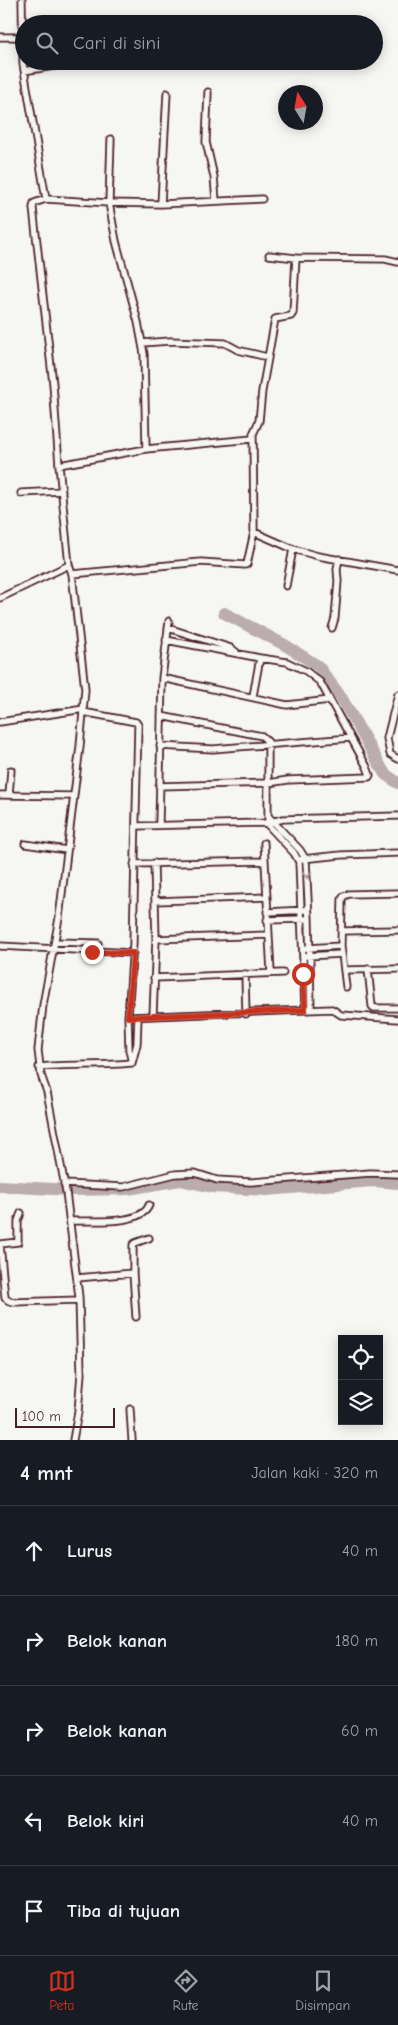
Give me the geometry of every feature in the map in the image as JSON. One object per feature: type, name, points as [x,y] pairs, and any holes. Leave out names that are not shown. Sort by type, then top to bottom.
[{"type":"street","points":[[22,0],[22,15]]},
{"type":"street","points":[[0,37],[15,37]]},
{"type":"street","points":[[30,70],[24,71],[46,199]]},
{"type":"street","points":[[162,204],[167,92]]},
{"type":"street","points":[[208,92],[206,142],[214,178],[216,201]]},
{"type":"street","points":[[111,139],[109,203],[116,241],[142,343],[146,449]]},
{"type":"street","points":[[73,1440],[78,1412],[80,1373],[80,1300],[65,1188],[47,1092],[39,1067],[38,1050],[67,850],[85,689],[72,574],[69,565],[52,375],[33,208],[34,203],[46,199],[162,204],[262,199]]},
{"type":"street","points":[[269,255],[296,258],[398,262]]},
{"type":"street","points":[[72,574],[201,562],[248,564],[254,532],[253,434],[259,421],[267,357],[275,319],[291,316],[293,313],[296,258]]},
{"type":"street","points":[[142,343],[170,341],[225,343],[232,347],[267,357]]},
{"type":"street","points":[[59,465],[146,449],[253,434]]},
{"type":"street","points":[[21,493],[62,491]]},
{"type":"street","points":[[254,532],[289,547],[398,570]]},
{"type":"street","points":[[286,586],[289,547]]},
{"type":"street","points":[[332,628],[335,618],[339,559]]},
{"type":"street","points":[[0,598],[69,565]]},
{"type":"street","points":[[159,825],[162,678],[168,624],[231,648],[238,654]]},
{"type":"street","points":[[159,786],[268,783],[288,780],[369,777],[370,775],[320,682],[306,671],[287,662],[166,640]]},
{"type":"street","points":[[253,696],[260,658]]},
{"type":"street","points":[[162,678],[253,696],[287,705],[330,700]]},
{"type":"street","points":[[398,694],[395,718],[387,738],[390,754],[398,759]]},
{"type":"street","points":[[0,722],[84,710],[138,723],[133,953],[128,1017],[129,1050],[132,1063]]},
{"type":"street","points":[[161,716],[262,736],[268,744],[268,783],[271,818],[300,850],[304,858],[309,910],[308,1010]]},
{"type":"street","points":[[160,746],[213,749],[351,738]]},
{"type":"street","points":[[9,795],[11,770]]},
{"type":"street","points":[[0,795],[73,796]]},
{"type":"street","points":[[137,826],[266,823],[271,818],[398,816]]},
{"type":"street","points":[[266,823],[298,860],[302,910],[302,955],[308,1010]]},
{"type":"street","points":[[264,843],[271,973]]},
{"type":"street","points":[[25,844],[67,850]]},
{"type":"street","points":[[298,860],[304,858],[398,853]]},
{"type":"street","points":[[134,864],[264,861]]},
{"type":"street","points":[[153,1016],[156,939],[154,863]]},
{"type":"street","points":[[346,987],[341,946],[342,899],[344,896],[398,893]]},
{"type":"street","points":[[155,901],[266,897]]},
{"type":"street","points":[[267,912],[309,910]]},
{"type":"street","points":[[268,920],[309,919]]},
{"type":"street","points":[[341,931],[398,930]]},
{"type":"street","points":[[156,939],[268,935]]},
{"type":"street","points":[[0,946],[98,943]]},
{"type":"street","points":[[54,945],[133,953]]},
{"type":"street","points":[[302,948],[341,946]]},
{"type":"street","points":[[302,955],[342,954]]},
{"type":"street","points":[[368,969],[372,1006],[374,1008],[398,1008]]},
{"type":"street","points":[[344,970],[398,969]]},
{"type":"street","points":[[154,978],[283,973]]},
{"type":"street","points":[[245,974],[246,1014]]},
{"type":"street","points":[[128,1017],[246,1014],[332,1009],[341,1015],[398,1019]]},
{"type":"street","points":[[132,1063],[137,1044],[138,1017]]},
{"type":"street","points":[[39,1067],[64,1064],[112,1065],[132,1063]]},
{"type":"street","points":[[65,1188],[123,1187],[174,1174],[195,1174],[217,1180],[251,1182],[370,1172],[398,1174]]},
{"type":"street","points":[[70,1222],[101,1220],[111,1222],[129,1218],[145,1213],[149,1204]]},
{"type":"street","points":[[21,1213],[18,1221],[18,1242],[0,1244],[5,1298],[14,1302],[80,1300]]},
{"type":"street","points":[[136,1317],[133,1245],[149,1238]]},
{"type":"street","points":[[77,1278],[133,1273]]},
{"type":"street","points":[[130,1409],[132,1440]]},
{"type":"waterway","points":[[224,613],[285,645],[318,666],[341,697],[385,774],[398,783]]},
{"type":"waterway","points":[[0,1186],[71,1190],[128,1189],[180,1180],[212,1187],[267,1190],[372,1181],[398,1183]]},
{"type":"route","points":[[92,952],[133,953],[128,1017],[246,1014],[305,1010],[303,974]]}]
